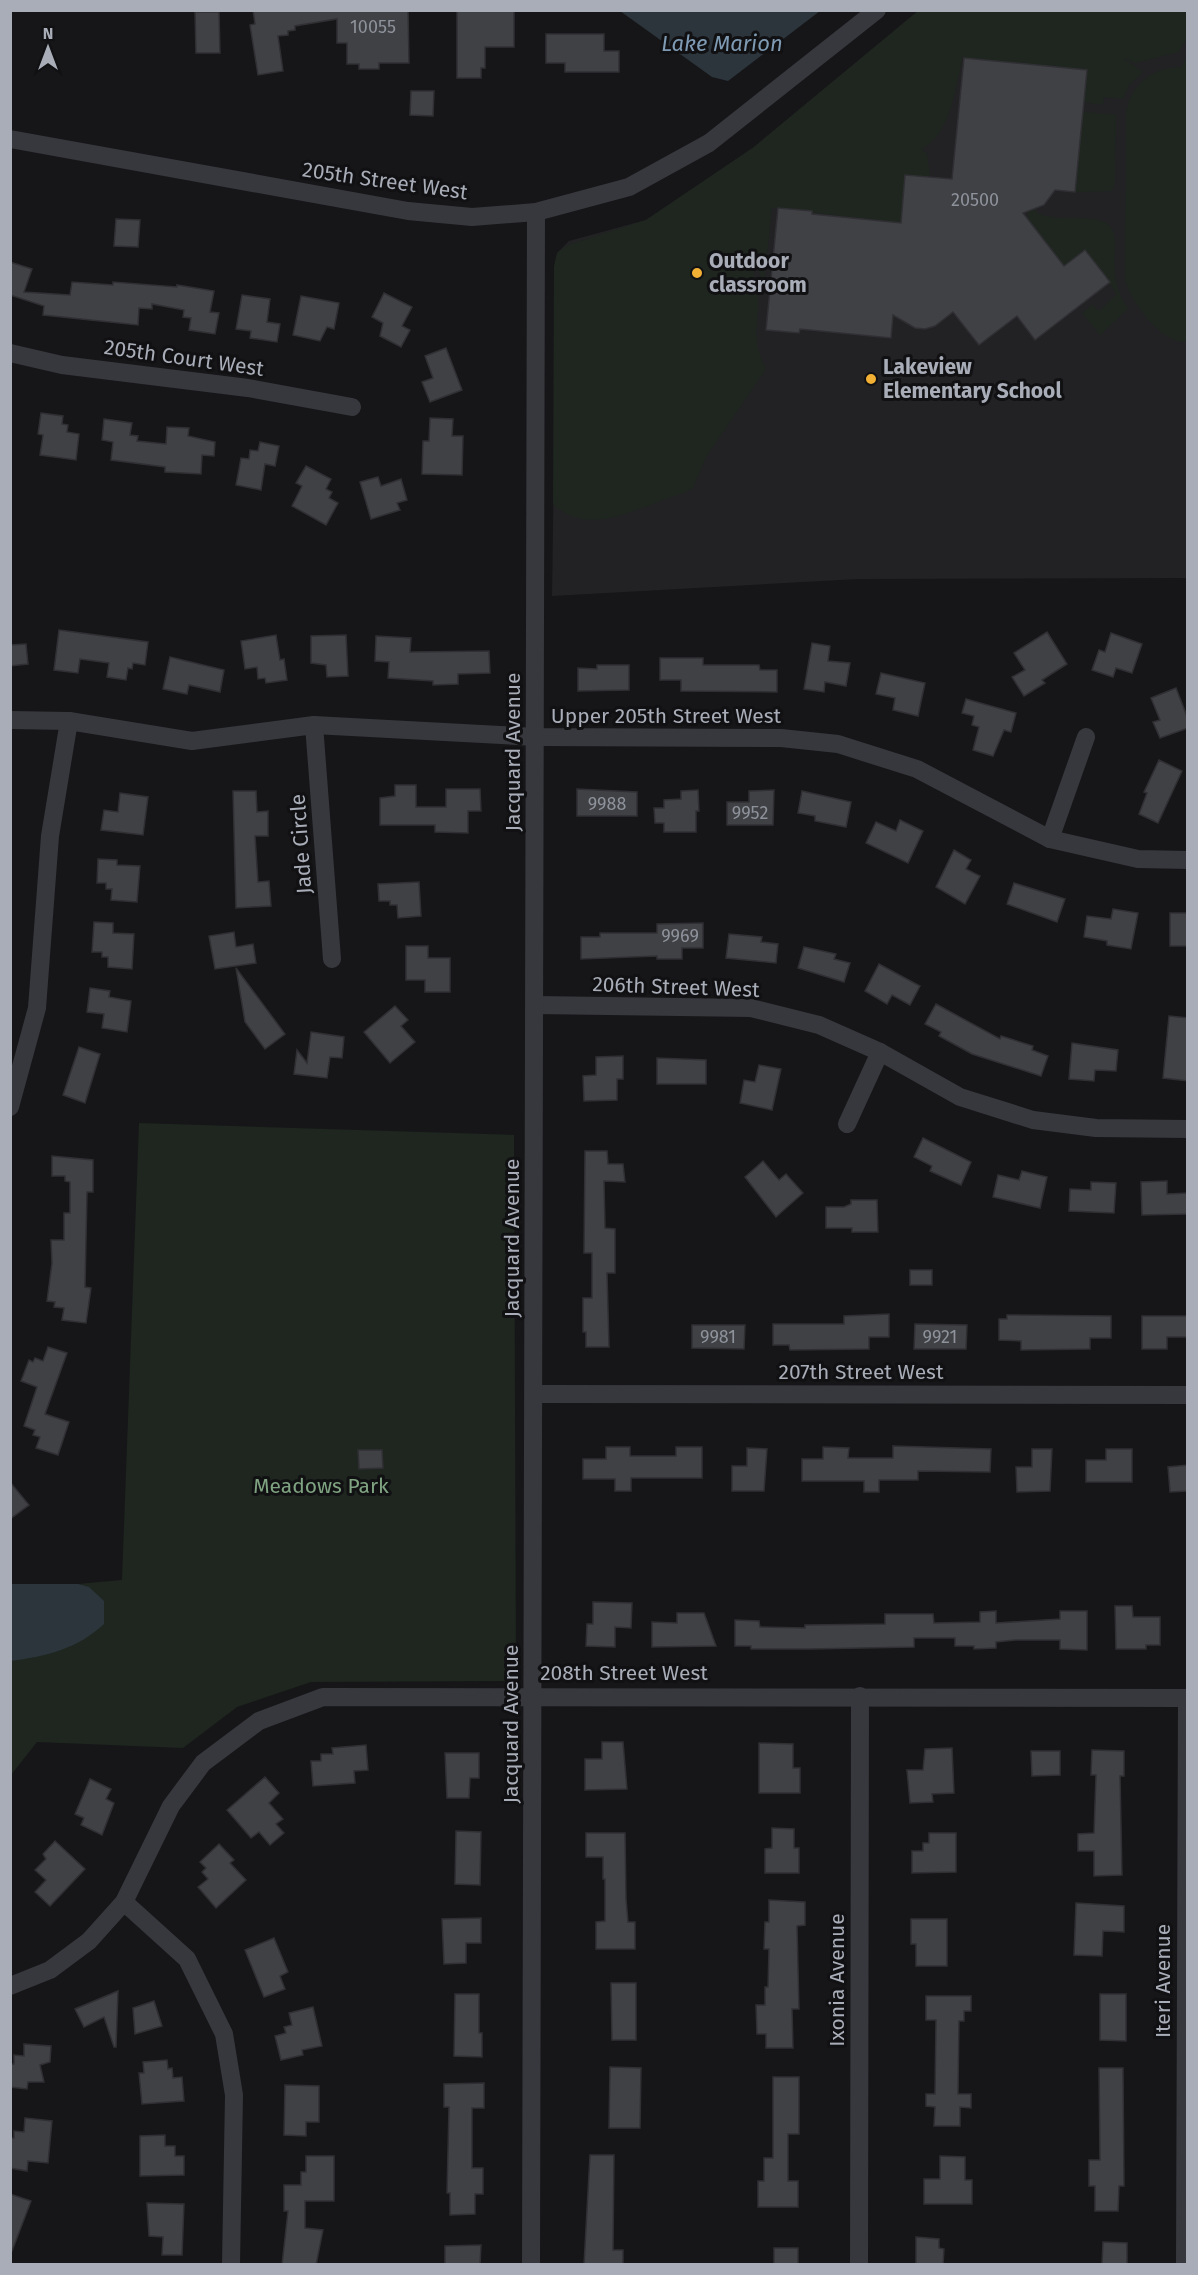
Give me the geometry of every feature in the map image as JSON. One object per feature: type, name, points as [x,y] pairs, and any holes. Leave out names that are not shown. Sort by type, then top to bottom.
[{"type":"street","name":"205th Street West","points":[[10,139],[408,212],[472,217],[536,212],[628,187],[709,143],[877,10]]},
{"type":"street","name":"Jacquard Avenue","points":[[531,2265],[536,212]]},
{"type":"street","name":"205th Court West","points":[[10,353],[62,365],[248,388],[352,407]]},
{"type":"street","name":"Upper 205th Street West","points":[[10,720],[69,721],[192,741],[314,725],[536,737],[781,738],[838,744],[917,769],[1050,839],[1138,859],[1188,860]]},
{"type":"street","points":[[10,1107],[37,1008],[50,836],[69,721]]},
{"type":"street","name":"Jade Circle","points":[[314,725],[332,959]]},
{"type":"street","points":[[1050,839],[1086,737]]},
{"type":"street","name":"206th Street West","points":[[535,1005],[751,1008],[819,1025],[880,1052],[960,1097],[1033,1120],[1096,1128],[1188,1129]]},
{"type":"street","points":[[847,1124],[880,1052]]},
{"type":"street","name":"207th Street West","points":[[534,1394],[1188,1395]]},
{"type":"street","name":"Ixonia Avenue","points":[[858,2265],[860,1696]]},
{"type":"street","name":"208th Street West","points":[[10,1986],[50,1970],[89,1941],[124,1902],[171,1806],[203,1763],[259,1721],[323,1697],[1187,1698]]},
{"type":"street","name":"Iteri Avenue","points":[[1185,2265],[1187,1698]]},
{"type":"street","points":[[124,1902],[187,1959],[224,2034],[234,2095],[231,2265]]},
{"type":"shaded area","name":"Lakeview Elementary School","points":[[918,11],[1187,11],[1187,578],[859,579],[552,596],[557,253],[569,241],[646,220],[754,147]]},
{"type":"green space","points":[[918,11],[1187,11],[1187,38],[1179,52],[1135,63],[1122,57],[1143,72],[1129,85],[1123,99],[1104,97],[1103,105],[1083,102],[1086,70],[964,58],[963,55],[955,94],[946,121],[931,142],[921,149],[927,153],[930,177],[905,175],[901,223],[772,208],[764,284],[754,260],[753,265],[758,298],[756,334],[758,349],[766,369],[706,457],[693,488],[621,515],[593,520],[566,513],[553,504],[554,266],[557,253],[568,245],[646,220],[754,147]]},
{"type":"green space","points":[[1187,56],[1188,342],[1168,337],[1158,330],[1141,310],[1125,280],[1126,114],[1128,103],[1132,94],[1145,79],[1162,70],[1182,67]]},
{"type":"green space","points":[[1083,112],[1116,115],[1115,183],[1112,191],[1075,192]]},
{"type":"green space","points":[[1028,208],[1036,208],[1036,212],[1046,216],[1096,220],[1106,223],[1113,230],[1117,284],[1128,309],[1100,335],[1082,313],[1092,305],[1099,311],[1117,294],[1085,250],[1064,266],[1028,219]]},
{"type":"green space","name":"Meadows Park","points":[[139,1123],[514,1135],[516,1681],[311,1682],[237,1707],[183,1748],[37,1742],[11,1775],[11,1584],[78,1584],[122,1580]]},
{"type":"water","name":"Lake Marion","points":[[620,11],[820,11],[728,81],[712,77]]},
{"type":"water","points":[[10,1584],[78,1584],[89,1587],[104,1601],[104,1624],[83,1640],[61,1650],[11,1661]]},
{"type":"building","points":[[253,10],[408,10],[409,63],[379,63],[379,69],[359,69],[359,64],[347,64],[347,43],[337,43],[337,19],[295,26],[295,30],[288,31],[288,35],[278,36],[283,71],[258,75],[250,25],[255,24]]},
{"type":"building","points":[[457,10],[514,11],[514,47],[485,47],[485,68],[481,68],[481,78],[457,78]]},
{"type":"building","points":[[195,12],[219,12],[220,53],[196,53]]},
{"type":"building","points":[[546,34],[604,34],[604,51],[619,51],[619,72],[565,72],[565,63],[546,63]]},
{"type":"building","name":"Lakeview Elementary School","points":[[964,58],[1087,70],[1075,192],[1055,190],[1044,205],[1023,213],[1064,266],[1085,250],[1110,282],[1035,340],[1017,316],[979,345],[953,312],[935,326],[925,329],[915,328],[893,315],[891,338],[800,329],[799,333],[766,330],[778,208],[812,211],[812,214],[901,223],[905,175],[952,179]]},
{"type":"building","points":[[411,91],[434,91],[433,116],[410,115]]},
{"type":"building","points":[[116,219],[140,220],[138,247],[114,246]]},
{"type":"building","points":[[10,262],[32,269],[24,292],[70,295],[72,282],[113,285],[113,282],[177,287],[177,285],[214,291],[210,312],[219,313],[215,334],[189,330],[191,318],[183,317],[184,310],[152,304],[152,309],[139,308],[138,325],[43,315],[44,306],[10,295]]},
{"type":"building","points":[[384,293],[412,307],[402,326],[410,330],[401,347],[380,336],[383,323],[372,317]]},
{"type":"building","points":[[242,295],[270,299],[267,322],[280,324],[277,342],[250,338],[251,331],[236,329]]},
{"type":"building","points":[[301,296],[339,303],[334,329],[327,327],[320,341],[293,335]]},
{"type":"building","points":[[446,348],[462,390],[430,402],[422,382],[433,378],[425,356]]},
{"type":"building","points":[[41,413],[63,416],[62,424],[68,425],[67,432],[79,434],[76,460],[40,455],[43,435],[38,434]]},
{"type":"building","points":[[430,418],[453,419],[452,436],[463,436],[462,475],[422,474],[423,441],[429,441]]},
{"type":"building","points":[[104,419],[132,423],[130,435],[138,436],[137,441],[166,444],[167,427],[189,428],[188,436],[215,442],[214,456],[202,455],[201,474],[165,472],[165,467],[111,460],[113,442],[102,440]]},
{"type":"building","points":[[260,442],[279,446],[275,466],[265,464],[261,490],[236,485],[241,458],[249,459],[250,450],[258,451]]},
{"type":"building","points":[[306,466],[331,479],[326,489],[332,492],[329,498],[338,503],[326,525],[292,506],[302,486],[296,483]]},
{"type":"building","points":[[378,477],[381,486],[401,479],[407,500],[397,503],[400,510],[371,519],[360,482]]},
{"type":"building","points":[[59,630],[148,642],[145,665],[133,663],[132,669],[128,668],[126,680],[107,677],[109,663],[80,659],[78,673],[54,670]]},
{"type":"building","points":[[1047,632],[1067,664],[1042,680],[1045,683],[1024,696],[1012,677],[1025,670],[1014,653]]},
{"type":"building","points":[[1111,633],[1142,644],[1132,673],[1116,668],[1113,677],[1092,670],[1099,650],[1105,652]]},
{"type":"building","points":[[276,635],[280,660],[284,659],[287,680],[266,683],[265,678],[258,679],[257,667],[245,669],[241,641]]},
{"type":"building","points":[[346,635],[348,676],[327,677],[326,665],[311,663],[311,636]]},
{"type":"building","points":[[376,636],[411,638],[410,652],[489,651],[490,673],[458,674],[458,684],[433,685],[433,681],[388,678],[389,662],[375,661]]},
{"type":"building","points":[[812,643],[830,646],[828,661],[850,663],[846,686],[825,682],[824,692],[804,689]]},
{"type":"building","points":[[26,644],[28,664],[10,666],[10,645]]},
{"type":"building","points":[[170,657],[224,670],[220,692],[189,685],[187,694],[163,689]]},
{"type":"building","points":[[660,658],[703,658],[703,665],[759,665],[760,670],[777,670],[777,692],[681,691],[681,680],[660,680]]},
{"type":"building","points":[[597,665],[629,665],[629,690],[578,691],[578,668],[597,669]]},
{"type":"building","points":[[881,673],[925,683],[918,716],[893,710],[895,698],[876,694]]},
{"type":"building","points":[[1176,688],[1188,719],[1188,728],[1160,738],[1153,722],[1160,720],[1151,698]]},
{"type":"building","points":[[966,699],[1016,713],[1011,732],[1004,730],[993,756],[973,750],[979,727],[972,725],[974,716],[962,713]]},
{"type":"building","points":[[1159,760],[1182,771],[1158,823],[1139,814],[1147,793],[1144,792]]},
{"type":"building","points":[[395,785],[416,785],[416,807],[446,807],[446,789],[480,789],[481,811],[468,811],[468,833],[435,832],[435,825],[380,825],[380,798],[395,796]]},
{"type":"building","points":[[577,789],[637,792],[637,816],[577,816]]},
{"type":"building","points":[[698,790],[699,811],[696,811],[696,832],[664,832],[664,823],[655,823],[654,808],[664,808],[664,800],[681,799],[681,791]]},
{"type":"building","points":[[774,790],[773,825],[727,825],[727,802],[749,802],[749,791]]},
{"type":"building","points":[[233,791],[256,791],[257,812],[268,811],[268,836],[255,836],[258,882],[269,881],[271,906],[236,908]]},
{"type":"building","points":[[802,791],[851,802],[846,827],[815,821],[815,816],[798,813]]},
{"type":"building","points":[[120,793],[148,797],[143,835],[101,830],[104,810],[118,812]]},
{"type":"building","points":[[900,820],[923,831],[908,863],[866,843],[876,822],[896,831]]},
{"type":"building","points":[[954,850],[971,860],[966,869],[980,876],[965,904],[936,887]]},
{"type":"building","points":[[98,859],[117,860],[117,865],[140,866],[137,902],[111,900],[112,889],[106,889],[106,883],[97,883]]},
{"type":"building","points":[[419,882],[421,916],[398,918],[397,905],[390,905],[390,901],[379,901],[378,884]]},
{"type":"building","points":[[1014,883],[1065,899],[1057,922],[1007,904]]},
{"type":"building","points":[[1113,909],[1138,913],[1131,949],[1107,945],[1107,941],[1084,937],[1087,916],[1111,919]]},
{"type":"building","points":[[1170,913],[1188,913],[1188,946],[1170,946]]},
{"type":"building","points":[[94,922],[113,923],[113,933],[134,934],[132,969],[108,967],[108,957],[102,957],[102,952],[92,952]]},
{"type":"building","points":[[703,923],[703,948],[682,948],[682,959],[657,959],[657,956],[581,959],[581,937],[600,937],[600,933],[657,933],[657,924]]},
{"type":"building","points":[[234,932],[236,947],[253,944],[256,963],[215,969],[209,936]]},
{"type":"building","points":[[729,934],[762,937],[761,942],[778,944],[776,963],[726,958]]},
{"type":"building","points":[[406,946],[428,946],[428,958],[450,958],[450,992],[425,992],[425,980],[406,980]]},
{"type":"building","points":[[804,947],[836,954],[834,959],[850,963],[844,982],[798,968]]},
{"type":"building","points":[[879,964],[920,986],[910,1005],[892,995],[887,1004],[865,991]]},
{"type":"building","points":[[236,968],[285,1034],[265,1049],[245,1022]]},
{"type":"building","points":[[90,988],[110,991],[109,997],[131,1001],[127,1032],[102,1028],[104,1014],[87,1012]]},
{"type":"building","points":[[936,1004],[1000,1039],[1001,1036],[1033,1046],[1032,1050],[1048,1056],[1041,1076],[972,1054],[939,1036],[941,1032],[925,1024]]},
{"type":"building","points":[[395,1006],[408,1020],[401,1026],[415,1042],[390,1063],[364,1032]]},
{"type":"building","points":[[1169,1016],[1188,1018],[1188,1081],[1163,1078]]},
{"type":"building","points":[[311,1032],[344,1037],[342,1058],[330,1057],[327,1078],[294,1074],[297,1050],[307,1063]]},
{"type":"building","points":[[1072,1043],[1118,1050],[1116,1071],[1095,1070],[1094,1081],[1069,1079]]},
{"type":"building","points":[[79,1047],[100,1054],[85,1103],[63,1095]]},
{"type":"building","points":[[623,1056],[623,1079],[617,1079],[617,1100],[584,1101],[583,1076],[596,1075],[596,1057]]},
{"type":"building","points":[[657,1058],[706,1060],[706,1084],[657,1084]]},
{"type":"building","points":[[759,1065],[781,1069],[772,1110],[740,1103],[744,1080],[755,1082]]},
{"type":"building","points":[[923,1138],[971,1162],[961,1185],[930,1171],[932,1166],[914,1157]]},
{"type":"building","points":[[585,1151],[607,1151],[608,1164],[623,1164],[625,1182],[604,1181],[605,1228],[615,1229],[615,1273],[607,1273],[609,1347],[586,1347],[586,1332],[583,1332],[583,1298],[592,1298],[592,1253],[584,1253]]},
{"type":"building","points":[[52,1156],[93,1160],[93,1192],[87,1192],[85,1287],[91,1288],[86,1323],[62,1320],[64,1308],[54,1307],[55,1302],[47,1301],[52,1263],[51,1240],[64,1240],[64,1213],[70,1213],[70,1182],[65,1181],[65,1176],[52,1176]]},
{"type":"building","points":[[763,1161],[779,1180],[786,1174],[803,1193],[776,1217],[745,1177]]},
{"type":"building","points":[[1022,1171],[1047,1177],[1040,1208],[993,1197],[998,1175],[1019,1180]]},
{"type":"building","points":[[1167,1181],[1167,1194],[1188,1193],[1188,1214],[1142,1215],[1141,1182]]},
{"type":"building","points":[[1091,1182],[1116,1183],[1114,1213],[1069,1211],[1070,1189],[1091,1190]]},
{"type":"building","points":[[851,1200],[877,1200],[878,1232],[852,1232],[852,1228],[826,1228],[826,1207],[844,1207],[851,1204]]},
{"type":"building","points":[[910,1270],[932,1270],[932,1285],[910,1285]]},
{"type":"building","points":[[889,1314],[889,1337],[869,1337],[869,1349],[790,1350],[789,1345],[773,1345],[773,1324],[844,1324],[844,1316]]},
{"type":"building","points":[[1007,1315],[1111,1316],[1111,1338],[1090,1338],[1090,1349],[1021,1350],[1021,1341],[999,1340],[999,1319],[1007,1319]]},
{"type":"building","points":[[1142,1316],[1188,1316],[1188,1337],[1167,1337],[1167,1349],[1142,1349]]},
{"type":"building","points":[[915,1324],[967,1325],[966,1349],[914,1349]]},
{"type":"building","points":[[692,1325],[745,1325],[744,1349],[692,1348]]},
{"type":"building","points":[[48,1347],[67,1353],[45,1414],[69,1422],[58,1455],[36,1448],[40,1437],[33,1435],[35,1430],[24,1426],[37,1387],[21,1381],[29,1360],[33,1362],[35,1358],[43,1361]]},
{"type":"building","points":[[893,1446],[991,1449],[990,1472],[918,1471],[918,1480],[879,1480],[879,1492],[864,1492],[864,1481],[802,1481],[802,1459],[823,1459],[823,1447],[849,1448],[848,1458],[893,1458]]},
{"type":"building","points":[[606,1447],[630,1447],[630,1456],[676,1456],[676,1447],[702,1447],[702,1478],[631,1478],[631,1491],[615,1491],[615,1479],[583,1479],[583,1459],[606,1459]]},
{"type":"building","points":[[747,1448],[767,1449],[764,1491],[732,1491],[732,1466],[747,1466]]},
{"type":"building","points":[[1032,1449],[1052,1449],[1050,1491],[1017,1492],[1016,1467],[1032,1467]]},
{"type":"building","points":[[1106,1449],[1132,1449],[1132,1482],[1086,1482],[1086,1460],[1106,1460]]},
{"type":"building","points":[[358,1450],[382,1450],[383,1468],[359,1469]]},
{"type":"building","points":[[1188,1465],[1188,1491],[1170,1492],[1168,1467]]},
{"type":"building","points":[[10,1482],[29,1505],[10,1519]]},
{"type":"building","points":[[593,1602],[632,1603],[631,1628],[615,1627],[615,1647],[586,1646],[587,1624],[593,1624]]},
{"type":"building","points":[[1115,1606],[1132,1606],[1133,1617],[1160,1617],[1160,1645],[1146,1645],[1146,1649],[1116,1649]]},
{"type":"building","points":[[996,1611],[996,1623],[1060,1619],[1060,1611],[1087,1611],[1087,1650],[1060,1649],[1060,1640],[1015,1640],[996,1642],[996,1648],[974,1649],[974,1646],[955,1646],[955,1638],[914,1638],[914,1647],[751,1649],[751,1646],[735,1646],[735,1620],[759,1621],[760,1627],[805,1628],[805,1625],[885,1624],[885,1614],[933,1614],[934,1623],[980,1622],[980,1612]]},
{"type":"building","points":[[677,1613],[704,1613],[716,1646],[652,1647],[652,1622],[677,1623]]},
{"type":"building","points":[[602,1742],[623,1742],[627,1789],[585,1790],[585,1759],[602,1759]]},
{"type":"building","points":[[759,1743],[793,1744],[793,1768],[800,1768],[800,1793],[759,1793]]},
{"type":"building","points":[[366,1745],[368,1770],[354,1771],[355,1783],[313,1786],[311,1761],[321,1761],[321,1754],[333,1754],[332,1748]]},
{"type":"building","points":[[952,1748],[954,1793],[932,1794],[933,1802],[910,1803],[907,1770],[923,1770],[925,1749]]},
{"type":"building","points":[[1092,1750],[1124,1751],[1124,1776],[1120,1776],[1122,1875],[1094,1876],[1094,1851],[1078,1851],[1078,1834],[1094,1833],[1096,1775],[1091,1775]]},
{"type":"building","points":[[1031,1751],[1060,1751],[1060,1775],[1032,1776]]},
{"type":"building","points":[[445,1753],[479,1753],[479,1778],[470,1778],[469,1798],[447,1798]]},
{"type":"building","points":[[265,1777],[279,1793],[269,1803],[283,1819],[276,1824],[284,1833],[270,1845],[259,1832],[251,1838],[227,1810]]},
{"type":"building","points":[[90,1779],[111,1789],[106,1799],[114,1803],[102,1835],[81,1825],[84,1818],[75,1814]]},
{"type":"building","points":[[772,1828],[794,1829],[794,1848],[799,1848],[799,1873],[765,1873],[765,1849],[772,1848]]},
{"type":"building","points":[[456,1831],[481,1832],[480,1885],[455,1884]]},
{"type":"building","points":[[586,1833],[625,1833],[626,1899],[628,1922],[635,1922],[635,1949],[596,1949],[596,1922],[605,1921],[605,1879],[603,1879],[603,1857],[586,1857]]},
{"type":"building","points":[[929,1833],[956,1833],[956,1872],[912,1873],[912,1851],[923,1851],[923,1843],[929,1843]]},
{"type":"building","points":[[55,1841],[85,1869],[50,1906],[35,1892],[46,1880],[35,1870],[46,1859],[43,1854]]},
{"type":"building","points":[[219,1844],[234,1860],[230,1863],[246,1880],[216,1908],[198,1887],[208,1879],[202,1872],[206,1868],[200,1862]]},
{"type":"building","points":[[769,1900],[805,1902],[805,1925],[797,1926],[799,2009],[792,2009],[793,2048],[766,2048],[766,2034],[757,2034],[756,2005],[765,2005],[765,1987],[768,1987],[769,1949],[764,1949],[765,1922],[769,1922]]},
{"type":"building","points":[[1076,1903],[1124,1906],[1124,1932],[1103,1931],[1102,1956],[1074,1955]]},
{"type":"building","points":[[481,1918],[481,1943],[466,1943],[466,1963],[444,1964],[442,1919]]},
{"type":"building","points":[[911,1919],[947,1919],[947,1966],[916,1966],[916,1944],[911,1944]]},
{"type":"building","points":[[274,1938],[288,1972],[280,1976],[285,1989],[264,1997],[245,1950]]},
{"type":"building","points":[[611,1983],[636,1983],[636,2040],[612,2040]]},
{"type":"building","points":[[118,1991],[116,2047],[114,2047],[104,2017],[84,2027],[75,2009]]},
{"type":"building","points":[[455,1994],[479,1994],[479,2033],[482,2033],[482,2057],[454,2056]]},
{"type":"building","points":[[1100,1994],[1126,1994],[1126,2041],[1100,2040]]},
{"type":"building","points":[[926,1996],[971,1996],[971,2011],[964,2011],[964,2021],[959,2021],[958,2094],[971,2094],[971,2108],[960,2107],[960,2126],[934,2126],[935,2107],[926,2106],[926,2094],[935,2094],[936,2020],[926,2020]]},
{"type":"building","points":[[154,2001],[162,2026],[135,2034],[133,2008]]},
{"type":"building","points":[[313,2007],[322,2046],[302,2050],[303,2055],[281,2060],[275,2036],[286,2033],[284,2027],[292,2025],[289,2013]]},
{"type":"building","points":[[24,2044],[51,2046],[50,2062],[40,2065],[44,2082],[28,2082],[27,2089],[10,2087],[10,2064],[14,2064],[14,2055],[24,2056]]},
{"type":"building","points":[[167,2060],[168,2069],[172,2068],[173,2078],[182,2077],[184,2101],[142,2104],[139,2073],[144,2073],[143,2062]]},
{"type":"building","points":[[610,2067],[641,2068],[640,2128],[609,2128]]},
{"type":"building","points":[[1099,2068],[1123,2068],[1124,2186],[1119,2186],[1118,2211],[1095,2211],[1095,2186],[1089,2186],[1089,2160],[1100,2160]]},
{"type":"building","points":[[773,2077],[799,2077],[799,2134],[788,2134],[788,2181],[798,2181],[798,2207],[758,2207],[758,2181],[764,2181],[764,2158],[773,2158]]},
{"type":"building","points":[[484,2083],[484,2108],[472,2108],[472,2168],[483,2168],[483,2194],[475,2194],[475,2214],[450,2215],[450,2193],[447,2193],[449,2107],[444,2107],[444,2084]]},
{"type":"building","points":[[285,2085],[319,2086],[319,2122],[306,2122],[306,2136],[284,2135]]},
{"type":"building","points":[[25,2118],[52,2121],[48,2163],[28,2161],[27,2171],[10,2168],[10,2138],[14,2138],[14,2131],[24,2132]]},
{"type":"building","points":[[165,2135],[165,2146],[175,2146],[175,2156],[184,2156],[184,2175],[140,2176],[140,2136]]},
{"type":"building","points":[[590,2155],[614,2155],[613,2250],[623,2250],[623,2265],[584,2265]]},
{"type":"building","points":[[306,2156],[334,2156],[334,2201],[305,2201],[305,2228],[323,2230],[316,2265],[282,2265],[288,2211],[284,2211],[284,2185],[301,2185],[301,2172],[306,2172]]},
{"type":"building","points":[[940,2156],[965,2157],[965,2180],[972,2180],[972,2204],[924,2204],[924,2179],[940,2179]]},
{"type":"building","points":[[10,2194],[31,2201],[12,2251],[10,2250]]},
{"type":"building","points":[[147,2203],[184,2204],[182,2255],[162,2255],[163,2237],[149,2236]]},
{"type":"building","points":[[916,2237],[939,2239],[939,2248],[944,2249],[943,2265],[916,2265]]},
{"type":"building","points":[[1103,2242],[1127,2243],[1127,2265],[1102,2265]]},
{"type":"building","points":[[481,2245],[480,2265],[445,2265],[445,2246]]},
{"type":"building","points":[[774,2248],[798,2248],[798,2265],[774,2265]]},
{"type":"place","name":"Outdoor classroom","points":[[697,273]]},
{"type":"place","name":"Lakeview Elementary School","points":[[871,379]]}]
